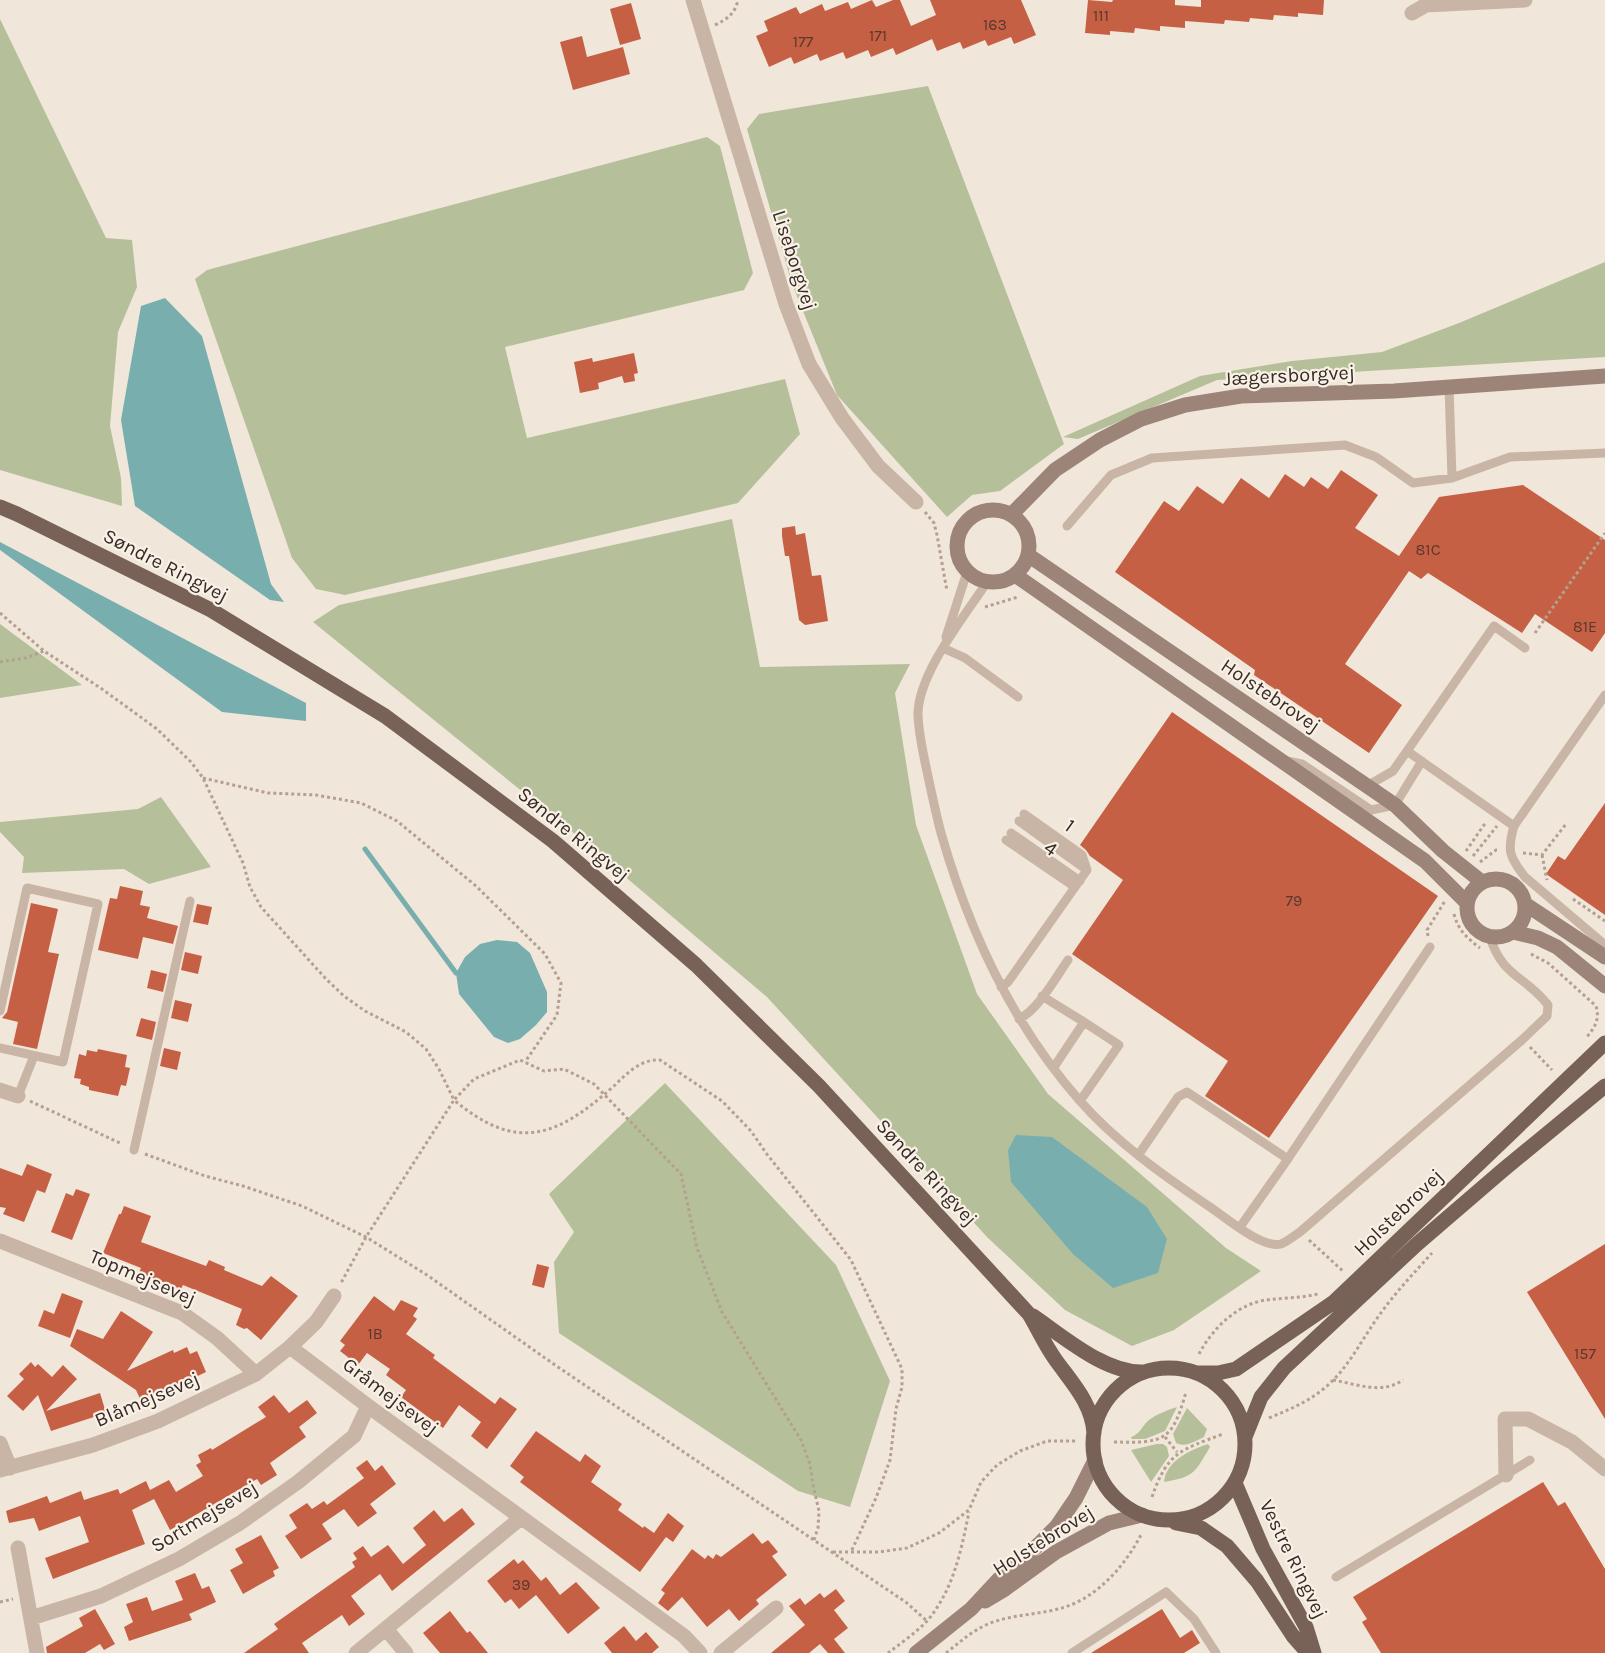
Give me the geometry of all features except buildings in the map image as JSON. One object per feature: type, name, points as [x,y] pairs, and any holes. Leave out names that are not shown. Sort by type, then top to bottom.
[{"type":"main road","name":"Søndre Ringvej","points":[[0,507],[211,610],[385,716],[553,841],[696,965],[811,1078],[1029,1314],[1090,1355],[1112,1366],[1132,1372],[1153,1370]]},
{"type":"main road","name":"Holstebrovej","points":[[1197,1373],[1227,1372],[1246,1363],[1334,1302],[1605,1042]]},
{"type":"main road","name":"Holstebrovej","points":[[1245,1437],[1261,1398],[1284,1368],[1417,1244],[1605,1086]]},
{"type":"main road","name":"Søndre Ringvej","points":[[1029,1314],[1053,1357],[1085,1401],[1093,1421],[1094,1433]]},
{"type":"main road","points":[[1175,1368],[1197,1373],[1217,1385],[1230,1398],[1239,1413],[1245,1437],[1244,1461],[1235,1483],[1219,1502],[1186,1519],[1161,1520],[1130,1510],[1111,1494],[1095,1460],[1094,1433],[1101,1411],[1114,1393],[1132,1378],[1153,1370],[1175,1368]]},
{"type":"main road","name":"Vestre Ringvej","points":[[1235,1483],[1263,1549],[1306,1627],[1314,1653]]},
{"type":"main road","name":"Vestre Ringvej","points":[[1161,1520],[1201,1528],[1227,1546],[1257,1581],[1293,1636],[1308,1653]]},
{"type":"street","name":"Liseborgvej","points":[[693,0],[786,304],[809,364],[842,418],[878,466],[916,502]]},
{"type":"street","points":[[1412,13],[1426,5],[1525,0]]},
{"type":"street","name":"Jægersborgvej","points":[[1011,515],[1055,470],[1100,440],[1141,419],[1185,405],[1241,396],[1394,391],[1605,376]]},
{"type":"street","points":[[1000,511],[1011,515],[1026,532],[1029,543],[1028,555],[1023,566],[1015,575],[1006,580],[987,582],[967,572],[957,553],[957,542],[960,531],[967,521],[977,514],[1000,511]]},
{"type":"street","name":"Holstebrovej","points":[[1028,555],[1395,805],[1443,851],[1482,882]]},
{"type":"street","points":[[1015,575],[1425,861],[1481,934],[1498,937],[1513,932],[1538,938],[1557,947],[1605,986]]},
{"type":"street","points":[[1460,907],[1475,887],[1482,882],[1500,879],[1509,882],[1522,895],[1525,904],[1522,920],[1513,932]]},
{"type":"street","points":[[1525,904],[1605,957]]},
{"type":"street","points":[[0,1090],[18,1096]]},
{"type":"street","name":"Topmejsevej","points":[[0,1241],[182,1314],[217,1338],[256,1374]]},
{"type":"street","points":[[290,1347],[316,1322],[334,1296]]},
{"type":"street","name":"Blåmejsevej","points":[[0,1443],[5,1469],[93,1445],[136,1429],[256,1374],[290,1347]]},
{"type":"street","name":"Gråmejsevej","points":[[290,1347],[684,1636],[700,1653]]},
{"type":"street","name":"Sortmejsevej","points":[[31,1618],[101,1596],[179,1559],[240,1523],[298,1482],[354,1436],[368,1406]]},
{"type":"street","points":[[1506,1475],[1504,1419],[1528,1419],[1572,1442],[1605,1469]]},
{"type":"street","name":"Holstebrovej","points":[[971,1609],[998,1580],[1032,1552],[1057,1526],[1076,1498],[1095,1460]]},
{"type":"street","name":"Holstebrovej","points":[[916,1653],[971,1609],[1005,1589],[1056,1552],[1109,1523],[1142,1515]]},
{"type":"street","points":[[356,1653],[521,1518]]},
{"type":"street","points":[[18,1548],[37,1653]]},
{"type":"street","points":[[721,1653],[776,1608]]},
{"type":"street","points":[[386,1629],[406,1653]]},
{"type":"lane","points":[[1449,386],[1452,478]]},
{"type":"lane","points":[[1066,526],[1111,476],[1152,458],[1345,445],[1376,458],[1413,483],[1452,478],[1510,457],[1605,453]]},
{"type":"lane","points":[[967,572],[943,648],[920,698],[918,713],[922,748],[938,820],[969,918],[1001,987],[1019,1019],[1080,1101],[1139,1155],[1261,1242],[1272,1245],[1281,1244],[1300,1232],[1547,1016],[1548,1005],[1539,993],[1509,971],[1494,952],[1490,937]]},
{"type":"lane","points":[[943,648],[987,582]]},
{"type":"lane","points":[[1367,786],[1393,771],[1494,626],[1525,648]]},
{"type":"lane","points":[[943,648],[965,658],[1018,696]]},
{"type":"lane","points":[[1605,695],[1514,826],[1509,851],[1514,863],[1525,877],[1605,945]]},
{"type":"lane","points":[[1407,751],[1514,826]]},
{"type":"lane","points":[[1282,760],[1302,764],[1371,810],[1395,805],[1422,761]]},
{"type":"lane","points":[[1001,987],[1008,982],[1087,870],[1022,818]]},
{"type":"lane","name":"4","points":[[1008,836],[1078,884]]},
{"type":"lane","points":[[0,1011],[27,888],[98,904],[63,1062],[0,1048]]},
{"type":"lane","points":[[134,1150],[190,901]]},
{"type":"lane","points":[[1240,1227],[1430,947]]},
{"type":"lane","points":[[1019,1019],[1026,1016],[1068,960]]},
{"type":"lane","points":[[1042,996],[1119,1045],[1080,1101]]},
{"type":"lane","points":[[1054,1067],[1084,1022]]},
{"type":"lane","points":[[18,1096],[34,1056]]},
{"type":"lane","points":[[1139,1155],[1179,1097],[1187,1092],[1288,1159]]},
{"type":"lane","points":[[1336,1577],[1530,1460]]},
{"type":"lane","points":[[1072,1653],[1166,1592],[1194,1619],[1216,1653]]},
{"type":"path","points":[[702,30],[728,19],[736,9],[738,0]]},
{"type":"path","points":[[916,502],[934,523],[947,591],[959,598]]},
{"type":"path","points":[[1535,633],[1605,533]]},
{"type":"path","points":[[972,604],[980,608],[1017,596],[1027,603]]},
{"type":"path","points":[[0,613],[44,651],[157,729],[191,762],[203,778],[243,862],[250,887],[261,907],[344,996],[365,1011],[406,1032],[426,1049],[454,1100],[483,1122],[519,1134],[540,1132],[558,1126],[581,1113],[630,1071],[651,1060],[660,1060],[669,1065],[722,1101],[738,1116],[851,1260],[899,1360],[903,1378],[896,1409],[890,1460],[876,1498],[851,1552]]},
{"type":"path","points":[[0,662],[26,658],[44,651]]},
{"type":"path","points":[[203,778],[268,793],[316,795],[361,803],[397,821],[476,886],[545,954],[561,983],[557,1015],[525,1062]]},
{"type":"path","points":[[1542,855],[1547,882]]},
{"type":"path","points":[[1566,895],[1605,921]]},
{"type":"path","points":[[1460,907],[1456,921],[1465,937],[1487,953],[1494,952]]},
{"type":"path","points":[[1526,951],[1548,963],[1596,1006]]},
{"type":"path","points":[[1523,1039],[1552,1070]]},
{"type":"path","points":[[334,1296],[366,1238],[454,1100],[474,1079],[520,1060],[544,1071],[564,1069],[594,1084],[681,1174],[696,1248],[722,1312],[801,1440],[810,1464],[819,1511],[818,1528],[814,1540]]},
{"type":"path","points":[[18,1096],[134,1150],[194,1172],[302,1206],[366,1238],[427,1275],[555,1365],[907,1603],[927,1621]]},
{"type":"path","points":[[1300,1232],[1347,1275]]},
{"type":"path","points":[[1269,1418],[1299,1405],[1323,1390],[1342,1371],[1377,1317],[1403,1284],[1434,1251]]},
{"type":"path","points":[[1199,1354],[1206,1340],[1238,1310],[1263,1300],[1292,1298],[1324,1291]]},
{"type":"path","points":[[1333,1380],[1376,1388],[1393,1387],[1403,1380]]},
{"type":"path","points":[[1114,1442],[1148,1443],[1165,1437],[1175,1423],[1186,1392]]},
{"type":"path","points":[[1152,1497],[1166,1467],[1177,1452],[1223,1434]]},
{"type":"path","points":[[1165,1437],[1177,1452]]},
{"type":"path","points":[[888,1653],[927,1621],[948,1591],[961,1555],[969,1510],[981,1482],[997,1465],[1020,1451],[1047,1440],[1077,1441]]},
{"type":"path","points":[[831,1552],[879,1552],[908,1548],[939,1533],[969,1510]]},
{"type":"path","points":[[946,1653],[968,1635],[990,1623],[1067,1607],[1096,1590],[1120,1568],[1141,1535]]},
{"type":"green space","points":[[0,19],[106,238],[132,240],[137,287],[118,332],[110,426],[121,478],[122,506],[0,470]]},
{"type":"green space","points":[[928,86],[1064,444],[1000,491],[972,495],[947,517],[837,395],[792,284],[747,129],[759,114]]},
{"type":"green space","points":[[707,137],[720,146],[753,273],[744,290],[505,347],[527,438],[785,379],[800,434],[738,503],[345,595],[316,589],[292,558],[195,279],[207,270]]},
{"type":"green space","points":[[1605,262],[1605,357],[1217,380],[1078,439],[1063,437],[1200,376],[1292,361],[1382,352],[1459,323]]},
{"type":"green space","points":[[732,519],[760,667],[910,664],[895,693],[916,825],[977,994],[1048,1094],[1226,1248],[1261,1271],[1174,1330],[1132,1346],[1065,1310],[988,1238],[767,997],[576,835],[313,622],[339,605]]},
{"type":"green space","points":[[0,624],[82,685],[0,698]]},
{"type":"green space","points":[[161,797],[211,867],[149,884],[124,869],[22,873],[24,857],[0,832],[0,822],[138,809]]},
{"type":"green space","points":[[665,1083],[836,1265],[890,1381],[850,1507],[798,1491],[559,1333],[554,1262],[574,1232],[549,1194]]},
{"type":"green space","points":[[1177,1407],[1165,1431],[1145,1439],[1132,1439],[1131,1437],[1139,1432],[1149,1420]]},
{"type":"green space","points":[[1187,1408],[1207,1429],[1204,1437],[1183,1445],[1176,1443],[1173,1434]]},
{"type":"green space","points":[[1157,1444],[1167,1447],[1169,1456],[1151,1482],[1131,1450]]},
{"type":"green space","points":[[1208,1444],[1210,1447],[1193,1472],[1182,1478],[1164,1482],[1174,1462],[1187,1453]]},
{"type":"water","points":[[165,298],[202,336],[271,584],[284,602],[270,600],[135,506],[121,420],[141,306]]},
{"type":"water","points":[[0,542],[306,703],[306,721],[222,712],[0,550]]},
{"type":"water","points":[[497,940],[517,942],[530,953],[547,992],[547,1012],[520,1039],[508,1043],[494,1037],[459,994],[456,973],[465,957],[480,944]]},
{"type":"water","points":[[1016,1135],[1052,1137],[1147,1207],[1167,1239],[1158,1273],[1113,1288],[1073,1254],[1011,1182],[1008,1150]]},
{"type":"waterway","points":[[365,849],[456,973]]}]
